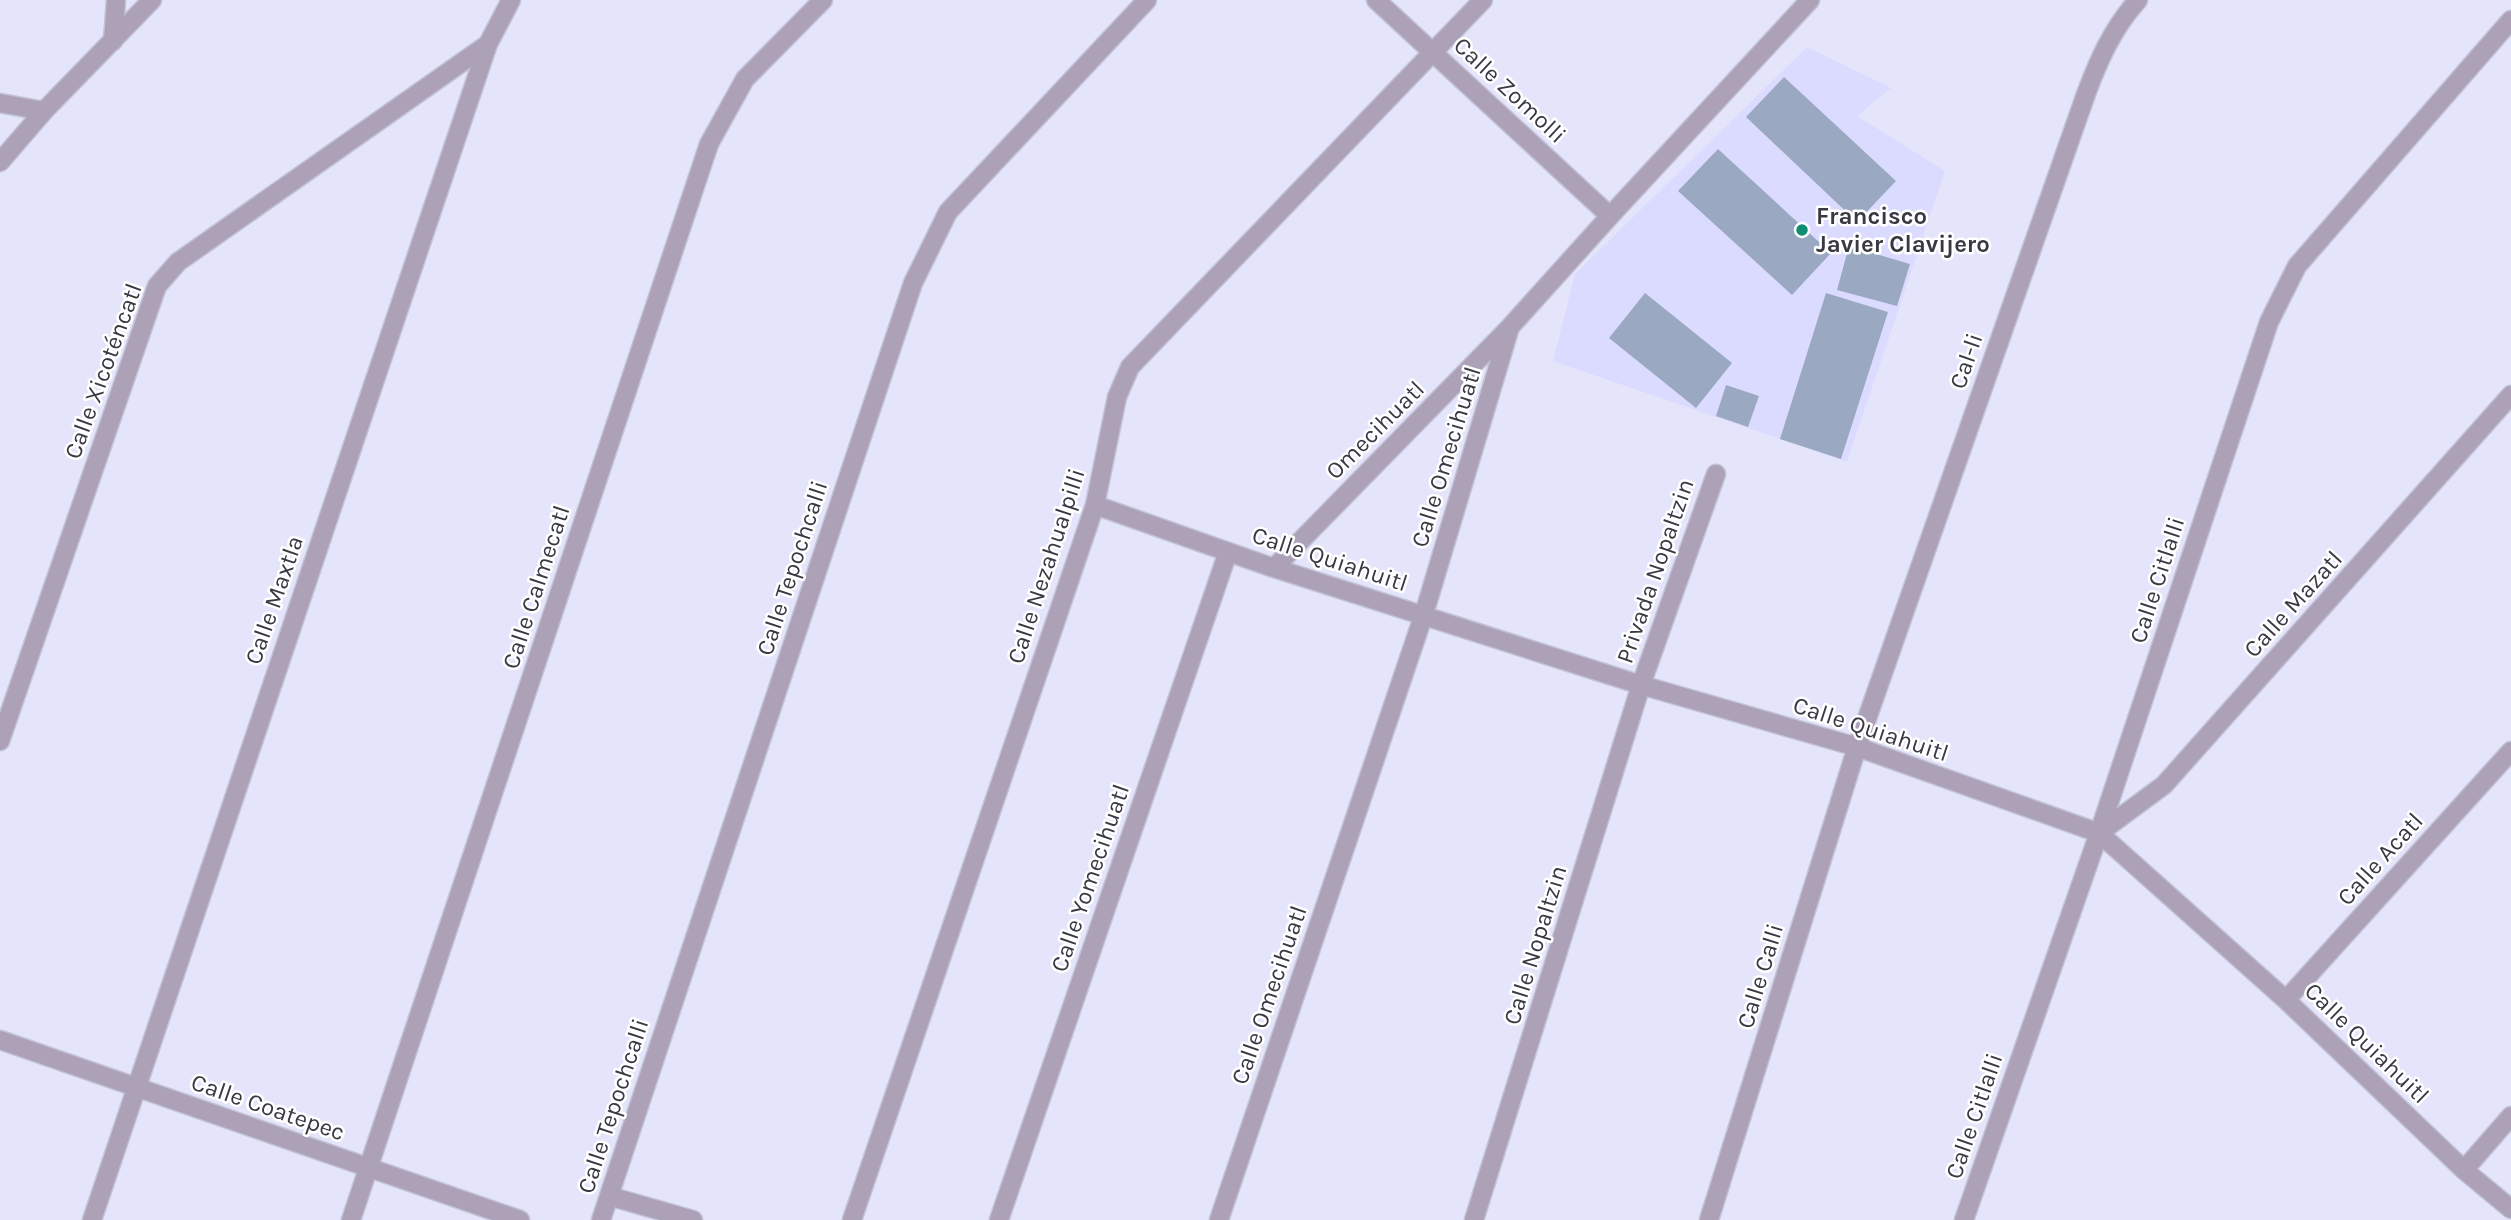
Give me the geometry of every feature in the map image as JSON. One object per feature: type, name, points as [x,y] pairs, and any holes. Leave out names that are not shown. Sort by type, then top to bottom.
[{"type":"street","points":[[113,41],[116,0]]},
{"type":"street","points":[[0,162],[44,111],[152,0]]},
{"type":"street","name":"Calle Maxtla","points":[[92,1220],[488,44],[511,0]]},
{"type":"street","name":"Calle Calmecatl","points":[[351,1220],[709,144],[745,79],[823,0]]},
{"type":"street","name":"Calle Tepochcalli","points":[[601,1220],[913,283],[948,212],[1147,0]]},
{"type":"street","name":"Calle Zomolli","points":[[1376,0],[1610,216]]},
{"type":"street","name":"Calle Nezahualpilli","points":[[852,1220],[1095,505],[1117,397],[1130,367],[1483,0]]},
{"type":"street","name":"Calle Omecihuatl","points":[[1219,1220],[1424,614],[1510,327],[1810,0]]},
{"type":"street","name":"Cal-li","points":[[1857,747],[2094,72],[2103,49],[2126,13],[2138,0]]},
{"type":"street","name":"Calle Citlalli","points":[[1964,1220],[2099,833],[2274,311],[2297,266],[2511,20]]},
{"type":"street","name":"Calle Xicoténcatl","points":[[0,741],[157,286],[178,262],[488,44]]},
{"type":"street","points":[[0,103],[44,111]]},
{"type":"street","name":"Omecihuatl","points":[[1274,568],[1510,327]]},
{"type":"street","name":"Calle Mazatl","points":[[2099,833],[2164,785],[2511,395]]},
{"type":"street","name":"Privada Nopaltzin","points":[[1642,685],[1716,474]]},
{"type":"street","name":"Calle Quiahuitl","points":[[1095,505],[1274,568],[1642,685],[1857,747],[2099,833],[2286,1000],[2464,1170],[2511,1209]]},
{"type":"street","name":"Calle Yomecihuatl","points":[[999,1220],[1228,552]]},
{"type":"street","name":"Calle Nopaltzin","points":[[1474,1220],[1642,685]]},
{"type":"street","name":"Calle Calli","points":[[1709,1220],[1857,747]]},
{"type":"street","name":"Calle Acatl","points":[[2286,1000],[2511,751]]},
{"type":"street","name":"Calle Coatepec","points":[[0,1040],[520,1220]]},
{"type":"street","points":[[2464,1170],[2511,1116]]},
{"type":"street","points":[[609,1196],[693,1220]]},
{"type":"shaded area","points":[[1807,47],[1891,88],[1857,116],[1945,171],[1847,462],[1553,361],[1575,274]]},
{"type":"building","points":[[1784,77],[1896,181],[1857,222],[1746,117]]},
{"type":"building","points":[[1718,149],[1831,253],[1792,295],[1678,191]]},
{"type":"building","points":[[1849,246],[1910,264],[1897,306],[1837,290]]},
{"type":"building","points":[[1645,293],[1732,363],[1696,408],[1609,338]]},
{"type":"building","points":[[1826,293],[1888,312],[1841,459],[1780,439]]},
{"type":"building","points":[[1726,385],[1759,396],[1748,427],[1716,416]]},
{"type":"place","name":"Francisco Javier Clavijero","points":[[1802,230]]}]
